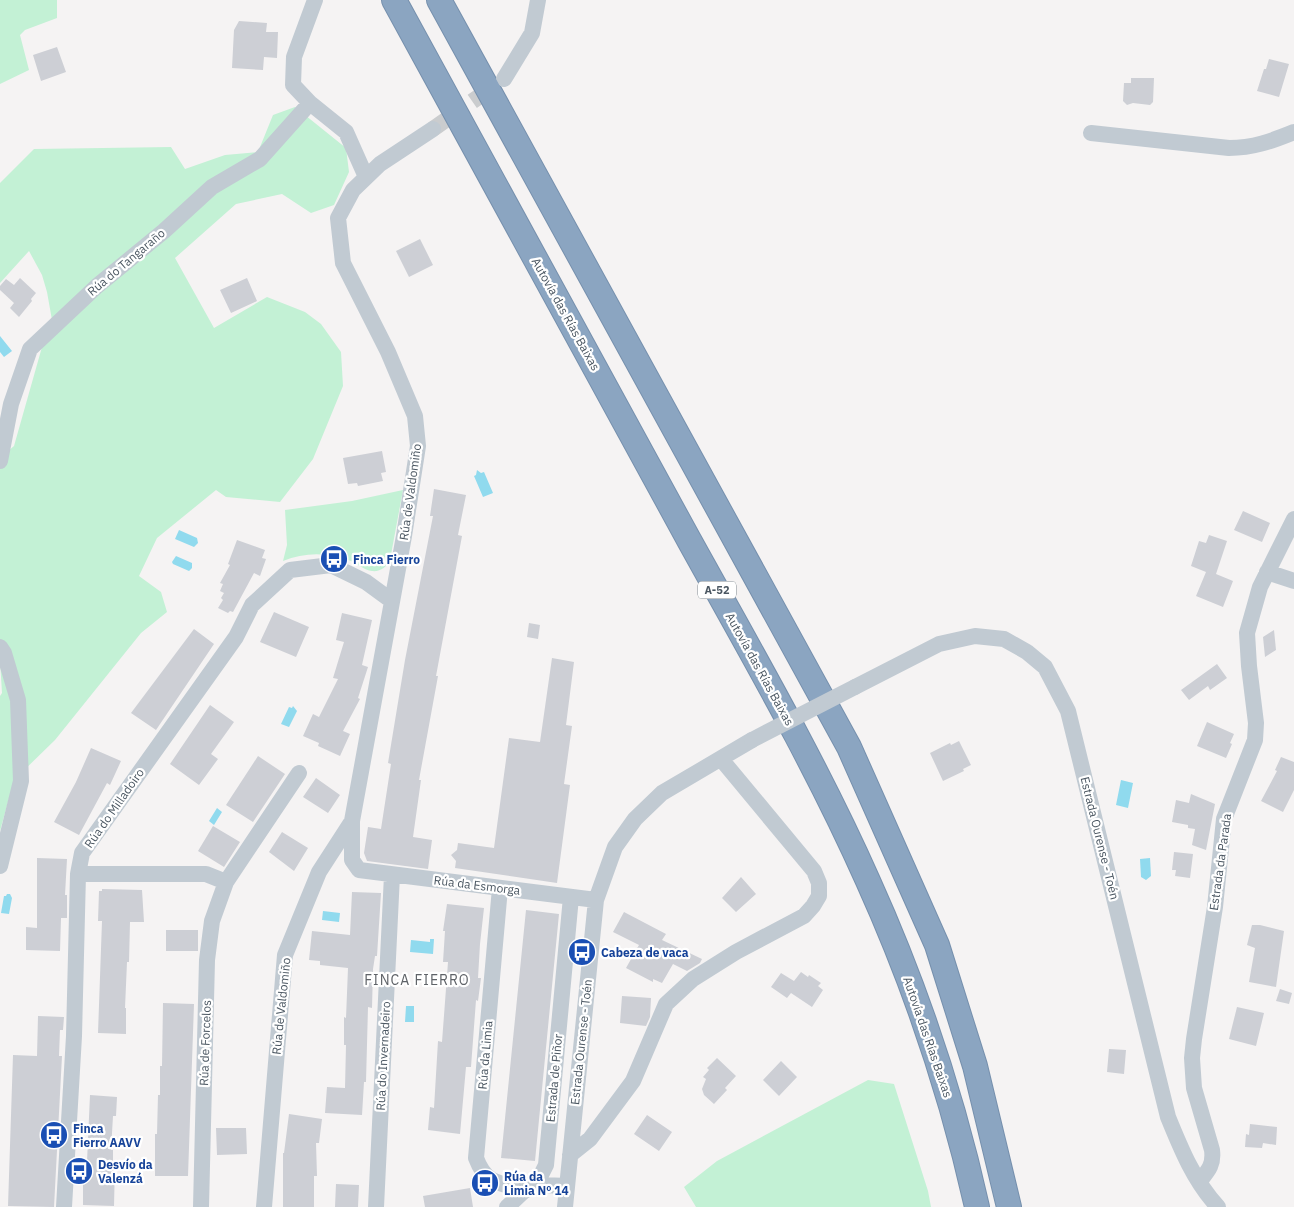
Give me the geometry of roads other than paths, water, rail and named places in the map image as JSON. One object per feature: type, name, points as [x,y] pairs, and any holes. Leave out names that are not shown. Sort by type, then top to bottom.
[{"type":"highway","name":"Autovía das Rías Baixas","points":[[394,0],[803,748],[867,878],[896,945],[945,1084],[966,1155],[977,1207]]},
{"type":"highway","points":[[439,0],[849,747],[937,945],[975,1066],[1009,1207]]},
{"type":"street","points":[[315,0],[294,57],[293,85],[310,103],[346,132],[366,177]]},
{"type":"street","points":[[504,79],[532,33],[538,0]]},
{"type":"street","name":"Rúa do Tangaraño","points":[[0,460],[11,404],[30,349],[97,286],[164,231],[212,187],[260,159],[310,103]]},
{"type":"street","name":"Rúa de Valdomiño","points":[[359,870],[352,860],[352,821],[418,446],[415,416],[388,352],[343,263],[338,218],[353,190],[366,177],[380,164],[433,129]]},
{"type":"street","points":[[1091,133],[1243,148],[1256,146],[1294,132]]},
{"type":"street","name":"Estrada da Parada","points":[[1199,1182],[1208,1171],[1213,1160],[1212,1150],[1194,1088],[1192,1058],[1215,907],[1224,819],[1255,740],[1256,723],[1247,633],[1260,586],[1294,519]]},
{"type":"street","name":"Rúa do Milladoiro","points":[[64,1207],[74,1036],[78,874],[82,853],[236,637],[252,604],[290,570],[331,565],[366,582],[392,601]]},
{"type":"street","points":[[1267,572],[1294,581]]},
{"type":"street","name":"Estrada Ourense - Toén","points":[[565,1207],[596,900],[615,848],[635,819],[662,794],[752,740],[939,644],[975,636],[1004,639],[1027,652],[1045,667],[1068,711],[1168,1117],[1180,1148],[1199,1182],[1218,1207]]},
{"type":"street","points":[[0,647],[4,653],[18,700],[21,781],[0,866]]},
{"type":"street","points":[[570,1155],[590,1139],[633,1081],[666,1004],[693,979],[736,952],[804,916],[819,896],[818,883],[814,871],[721,759]]},
{"type":"street","name":"Rúa de Forcelos","points":[[201,1207],[207,960],[212,921],[226,882],[299,773]]},
{"type":"street","name":"Rúa de Valdomiño","points":[[264,1207],[285,955],[320,872],[352,821]]},
{"type":"street","name":"Rúa da Esmorga","points":[[359,870],[596,900]]},
{"type":"street","points":[[78,874],[206,874],[226,882]]},
{"type":"street","name":"Rúa do Invernadeiro","points":[[376,1207],[392,874]]},
{"type":"street","name":"Rúa da Limia","points":[[500,888],[476,1158],[480,1170],[490,1180],[526,1190]]},
{"type":"street","name":"Estrada de Piñor","points":[[507,1207],[541,1175],[546,1166],[571,897]]},
{"type":"street","points":[[565,959],[589,962]]},
{"type":"street","points":[[526,1190],[542,1184],[567,1186]]},
{"type":"water","points":[[0,336],[12,351],[4,357],[0,352]]},
{"type":"water","points":[[477,470],[481,473],[484,472],[493,493],[483,497],[474,476]]},
{"type":"water","points":[[179,530],[197,538],[198,543],[194,547],[175,539]]},
{"type":"water","points":[[176,556],[192,563],[192,568],[189,571],[173,564],[172,562]]},
{"type":"water","points":[[293,706],[297,711],[289,727],[281,724],[289,707],[292,708]]},
{"type":"water","points":[[1121,780],[1133,783],[1128,808],[1116,805]]},
{"type":"water","points":[[217,808],[222,812],[214,825],[209,821]]},
{"type":"water","points":[[1150,858],[1151,876],[1146,880],[1141,877],[1140,859]]},
{"type":"water","points":[[10,894],[12,898],[9,914],[1,913],[4,896]]},
{"type":"water","points":[[323,911],[340,913],[339,922],[322,920]]},
{"type":"water","points":[[430,939],[434,939],[433,954],[410,952],[411,940],[430,942]]},
{"type":"water","points":[[406,1006],[414,1006],[414,1022],[405,1022]]},
{"type":"tunnel","points":[[433,129],[497,84]]},
{"type":"place","name":"Finca Fierro","points":[[334,559]]},
{"type":"place","name":"Cabeza de vaca","points":[[582,952]]},
{"type":"place","name":"Finca Fierro AAVV","points":[[54,1135]]},
{"type":"place","name":"Desvío da Valenzá","points":[[79,1171]]},
{"type":"place","name":"Rúa da Limia Nº 14","points":[[485,1183]]},
{"type":"district","name":"FINCA FIERRO","points":[[417,980]]}]
